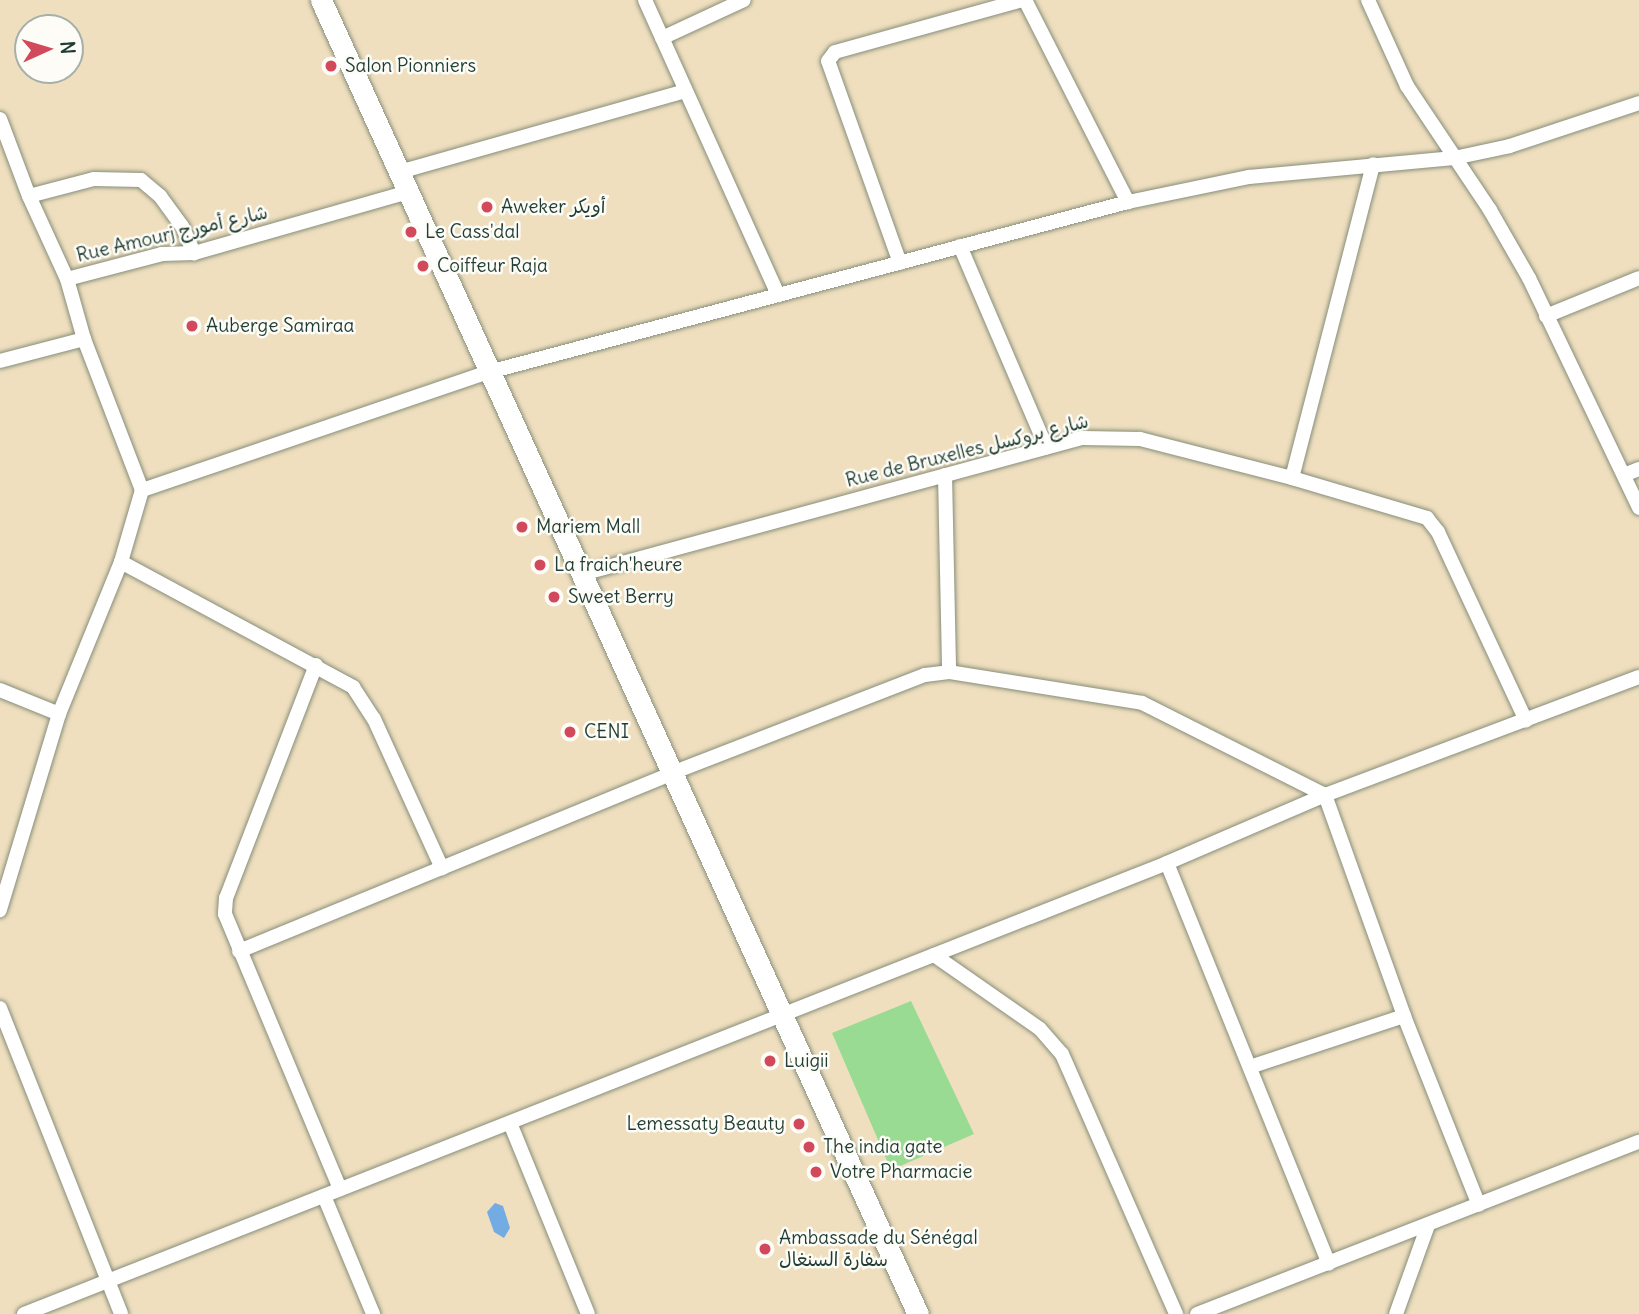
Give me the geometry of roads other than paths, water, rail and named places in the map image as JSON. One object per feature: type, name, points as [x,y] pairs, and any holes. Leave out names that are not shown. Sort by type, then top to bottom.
[{"type":"main road","points":[[321,1],[918,1314]]},
{"type":"street","points":[[645,0],[778,295]]},
{"type":"street","points":[[662,38],[744,0]]},
{"type":"street","points":[[900,263],[828,67],[830,57],[835,52],[1024,0],[1128,202]]},
{"type":"street","points":[[1368,0],[1407,86],[1490,209],[1546,316],[1639,509]]},
{"type":"street","name":"Rue Amourj شارع أمورج","points":[[67,279],[162,254],[194,253],[686,90]]},
{"type":"street","points":[[142,490],[489,372],[1128,202],[1249,177],[1454,158],[1510,146],[1639,103]]},
{"type":"street","points":[[0,119],[29,196],[67,279],[84,339],[142,490],[121,562],[59,714],[3,886],[0,910]]},
{"type":"street","points":[[1292,478],[1373,164]]},
{"type":"street","points":[[29,196],[94,178],[141,180],[160,196],[183,226],[194,253]]},
{"type":"street","points":[[960,246],[1046,447]]},
{"type":"street","points":[[1546,316],[1639,278]]},
{"type":"street","points":[[0,361],[84,339]]},
{"type":"street","name":"Rue de Bruxelles شارع بروكسل","points":[[582,574],[1082,438],[1140,439],[1292,478],[1426,518],[1432,523],[1526,721]]},
{"type":"street","points":[[1624,475],[1639,469]]},
{"type":"street","points":[[945,475],[949,672]]},
{"type":"street","points":[[121,562],[353,687],[374,719],[442,868]]},
{"type":"street","points":[[316,665],[226,898],[225,914],[340,1189]]},
{"type":"street","points":[[239,951],[899,682],[949,672],[1154,706],[1325,795],[1404,1016],[1479,1205]]},
{"type":"street","points":[[24,1314],[1167,863],[1325,795],[1639,677]]},
{"type":"street","points":[[0,690],[59,714]]},
{"type":"street","points":[[1167,863],[1329,1264]]},
{"type":"street","points":[[933,955],[1041,1029],[1062,1054],[1177,1314]]},
{"type":"street","points":[[0,1008],[121,1314]]},
{"type":"street","points":[[1250,1067],[1404,1016]]},
{"type":"street","points":[[510,1122],[588,1314]]},
{"type":"street","points":[[1197,1314],[1639,1142]]},
{"type":"street","points":[[324,1196],[373,1314]]},
{"type":"street","points":[[1396,1314],[1427,1225]]},
{"type":"water","points":[[495,1203],[503,1206],[510,1228],[504,1238],[494,1232],[487,1212]]},
{"type":"place","name":"Salon Pionniers","points":[[331,66]]},
{"type":"place","name":"Aweker أويكر","points":[[487,207]]},
{"type":"place","name":"Le Cass'dal","points":[[411,232]]},
{"type":"place","name":"Coiffeur Raja","points":[[423,266]]},
{"type":"place","name":"Auberge Samiraa","points":[[192,326]]},
{"type":"place","name":"Mariem Mall","points":[[522,527]]},
{"type":"place","name":"La fraich'heure","points":[[540,565]]},
{"type":"place","name":"Sweet Berry","points":[[554,597]]},
{"type":"place","name":"CENI","points":[[570,732]]},
{"type":"place","name":"Luigii","points":[[770,1061]]},
{"type":"place","name":"Lemessaty Beauty","points":[[799,1124]]},
{"type":"place","name":"The india gate","points":[[809,1147]]},
{"type":"place","name":"Votre Pharmacie","points":[[816,1172]]},
{"type":"place","name":"Ambassade du Sénégal سفارة السنغال","points":[[765,1249]]}]
